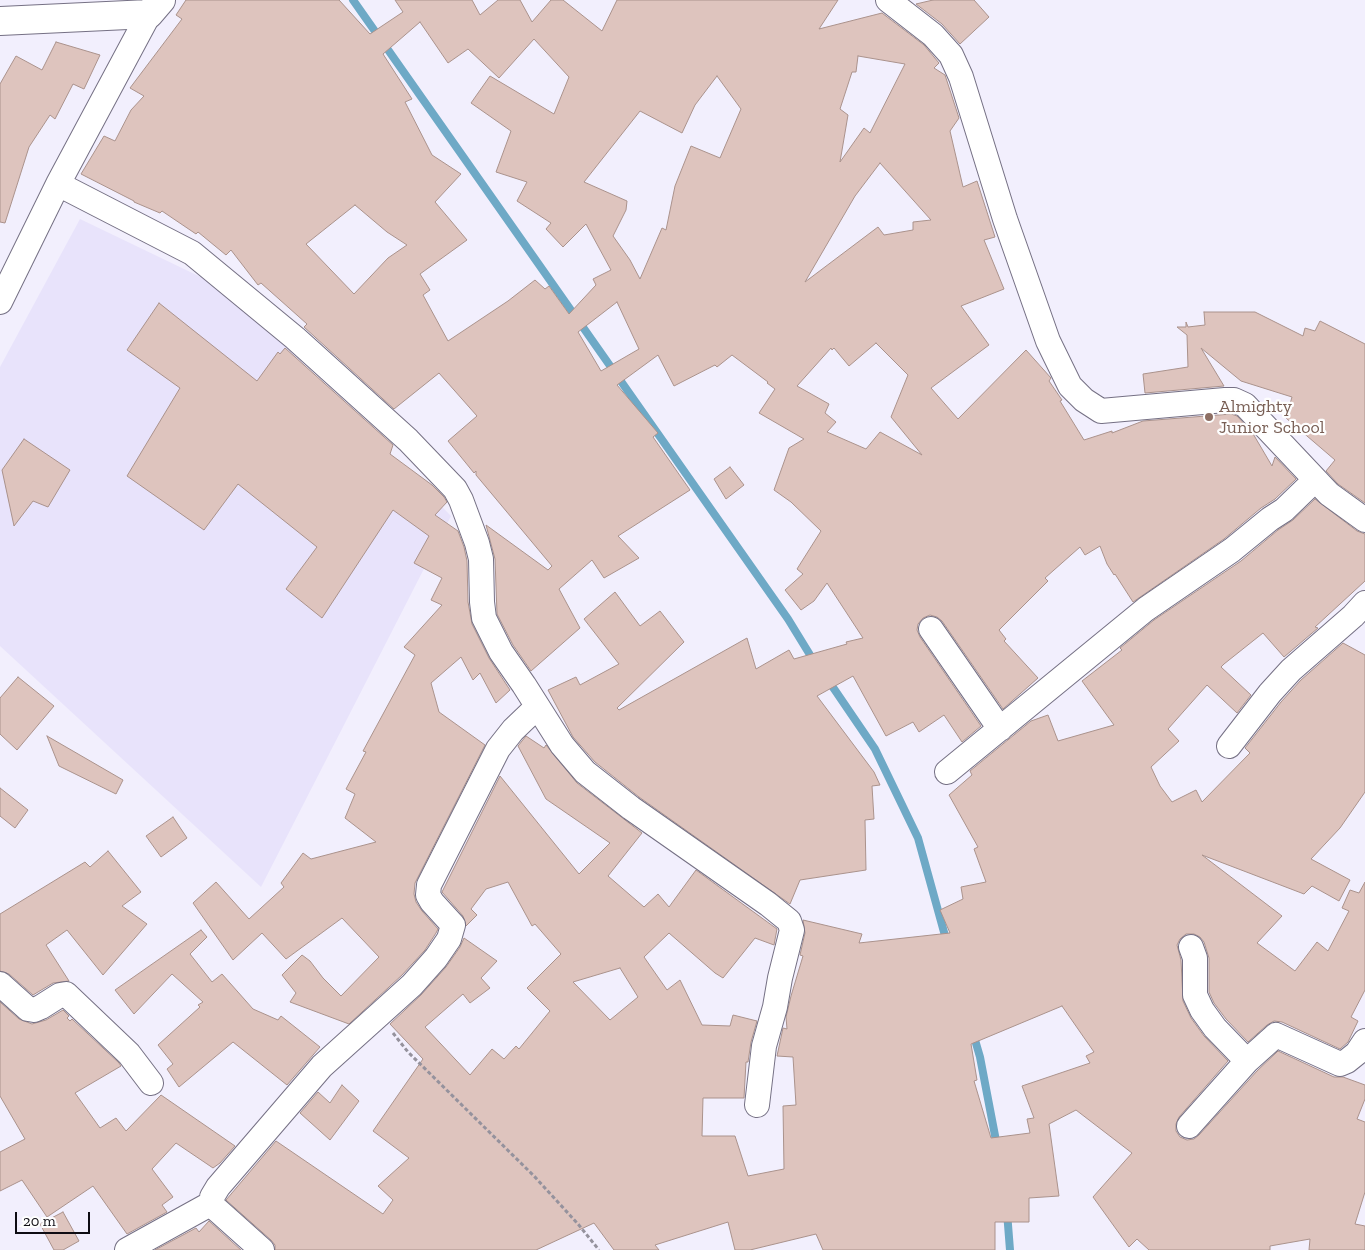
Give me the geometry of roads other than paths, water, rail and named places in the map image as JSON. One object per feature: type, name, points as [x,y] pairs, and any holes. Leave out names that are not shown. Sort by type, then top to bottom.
[{"type":"street","points":[[888,0],[933,35],[951,56],[961,77],[1005,219],[1048,341],[1070,386],[1084,400],[1101,411],[1234,400],[1245,405],[1329,494],[1365,520]]},
{"type":"street","points":[[0,21],[155,7]]},
{"type":"street","points":[[0,302],[58,184],[155,7]]},
{"type":"street","points":[[58,184],[192,253],[336,373],[408,440],[455,490],[469,520],[479,551],[484,618],[501,652],[562,745],[585,772],[631,808],[768,904],[790,922],[792,930],[775,1007],[764,1046],[757,1105]]},
{"type":"street","points":[[947,772],[1146,609],[1232,550],[1284,510],[1315,480]]},
{"type":"street","points":[[1229,746],[1270,693],[1291,670],[1353,616],[1365,603]]},
{"type":"street","points":[[931,629],[1000,729]]},
{"type":"street","points":[[262,1250],[215,1208],[212,1203],[212,1197],[218,1187],[322,1066],[412,985],[449,940],[453,926],[428,896],[429,885],[498,749],[513,730],[537,707]]},
{"type":"street","points":[[1191,947],[1195,958],[1195,995],[1202,1010],[1215,1028],[1247,1061]]},
{"type":"street","points":[[0,984],[28,1008],[34,1010],[41,1008],[60,995],[66,994],[129,1054],[151,1083]]},
{"type":"street","points":[[1189,1126],[1247,1061],[1276,1035],[1340,1064],[1348,1061],[1365,1042]]},
{"type":"street","points":[[127,1250],[212,1203]]},
{"type":"waterway","points":[[353,0],[788,619],[815,663]]},
{"type":"waterway","points":[[828,680],[875,749],[918,838],[947,943]]},
{"type":"waterway","points":[[973,1033],[980,1057],[997,1146]]},
{"type":"waterway","points":[[1007,1212],[1010,1250]]},
{"type":"place","name":"Almighty Junior School","points":[[1209,417]]}]
